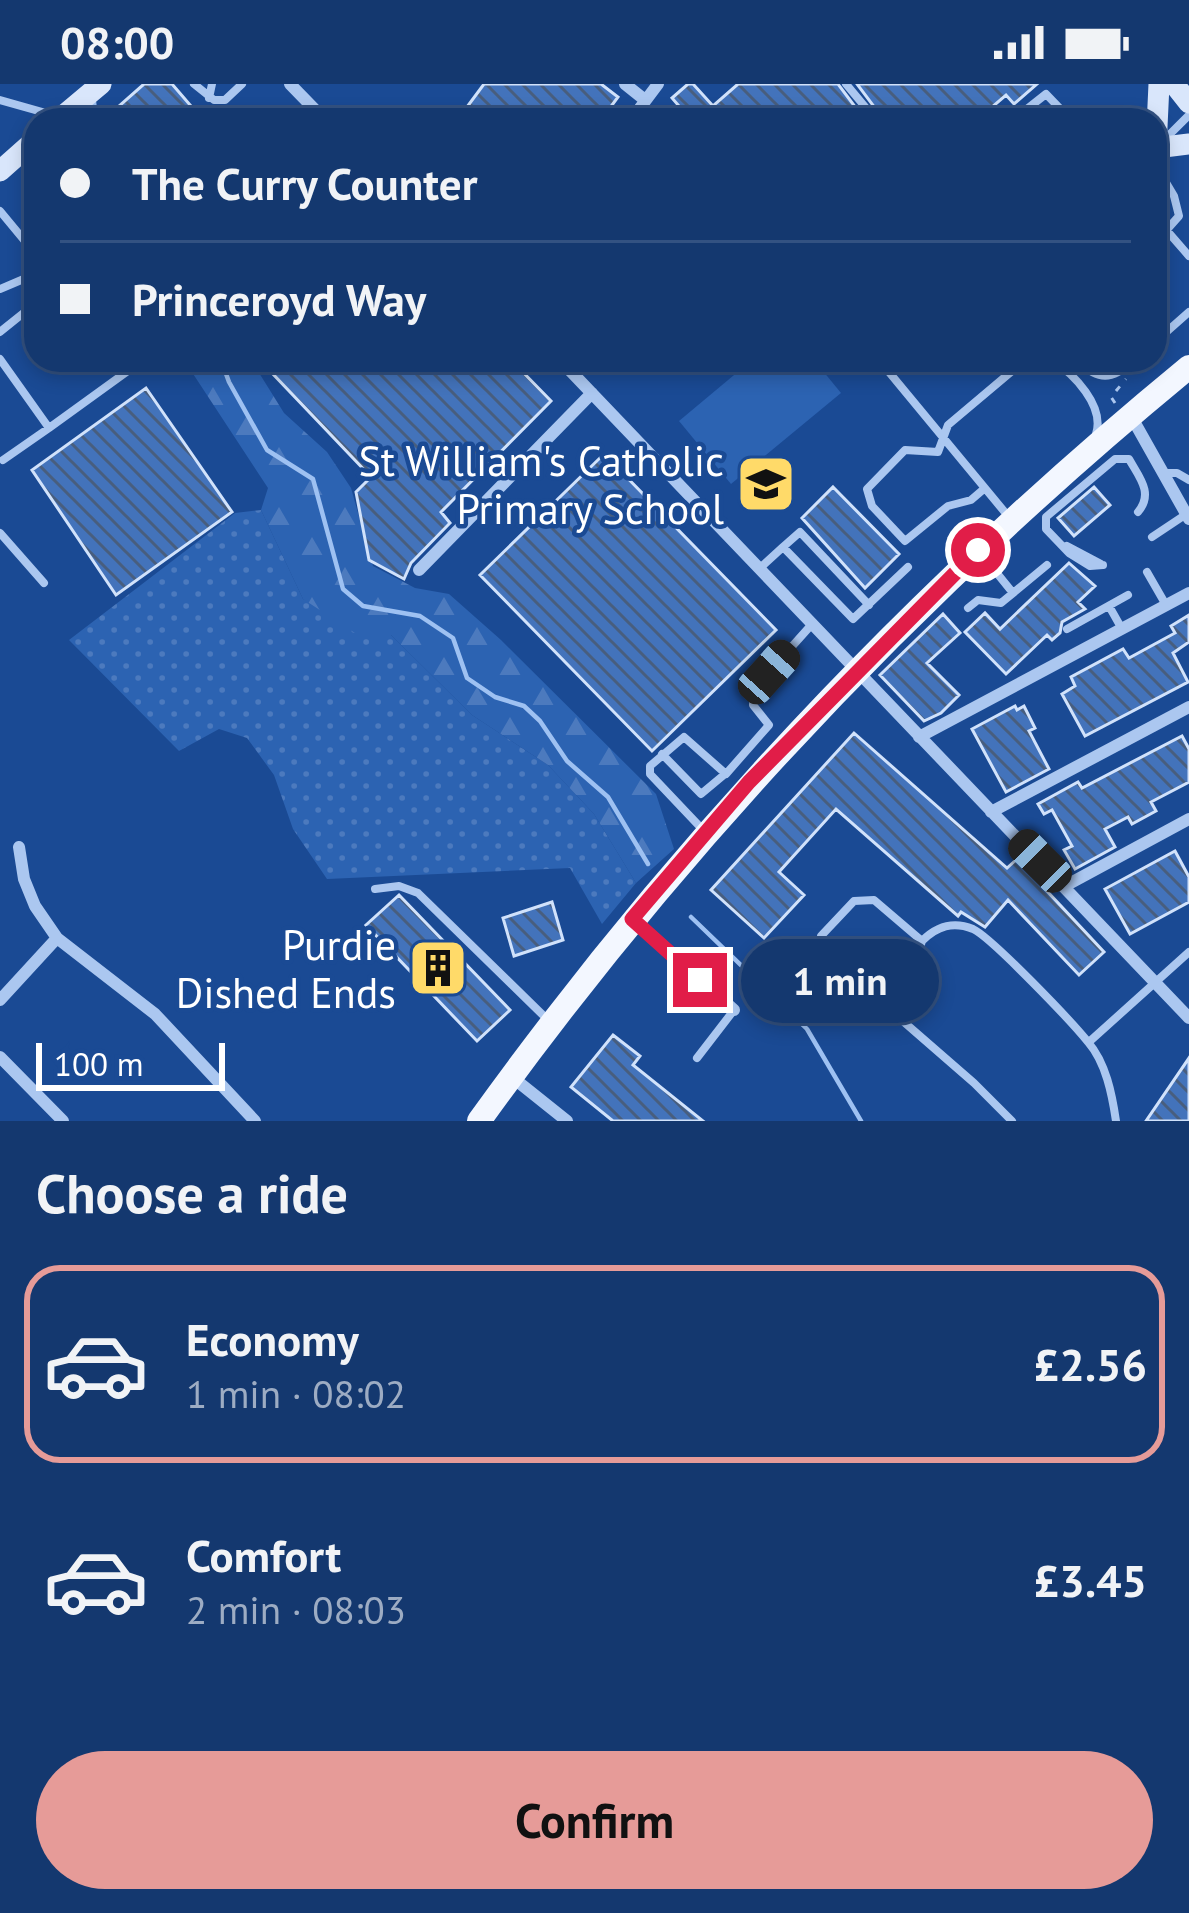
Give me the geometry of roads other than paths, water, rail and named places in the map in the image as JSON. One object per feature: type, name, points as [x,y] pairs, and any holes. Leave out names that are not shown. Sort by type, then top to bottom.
[{"type":"main road","points":[[1174,84],[1189,103]]},
{"type":"main road","points":[[0,171],[24,150]]},
{"type":"main road","points":[[479,1121],[632,919],[705,832],[1010,519],[1189,367]]},
{"type":"street","points":[[290,84],[314,108]]},
{"type":"street","points":[[625,84],[645,100]]},
{"type":"street","points":[[639,108],[658,84]]},
{"type":"street","points":[[572,372],[1189,1018]]},
{"type":"street","points":[[419,570],[592,393]]},
{"type":"street","points":[[1129,416],[1188,517]]},
{"type":"street","points":[[919,737],[1189,593]]},
{"type":"street","points":[[991,812],[1189,707]]},
{"type":"street","points":[[1065,886],[1189,819]]},
{"type":"street","points":[[19,847],[35,906],[57,938],[155,1014],[255,1121]]},
{"type":"street","points":[[632,919],[734,1010]]},
{"type":"street","points":[[0,1000],[57,938]]},
{"type":"street","points":[[0,1057],[63,1121]]},
{"type":"street","points":[[511,1077],[567,1121]]},
{"type":"lane","points":[[194,84],[209,98],[224,100],[242,84]]},
{"type":"lane","points":[[209,98],[212,84]]},
{"type":"lane","points":[[846,84],[866,108]]},
{"type":"lane","points":[[1028,108],[1046,94],[1059,108]]},
{"type":"lane","points":[[1167,138],[1189,115]]},
{"type":"lane","points":[[1167,184],[1179,216],[1168,232],[1189,256]]},
{"type":"lane","points":[[0,211],[24,240]]},
{"type":"lane","points":[[0,332],[24,313]]},
{"type":"lane","points":[[0,359],[49,428]]},
{"type":"lane","points":[[3,460],[126,372]]},
{"type":"lane","points":[[889,372],[1010,519]]},
{"type":"lane","points":[[985,488],[971,500],[948,506],[904,541],[872,506],[869,483],[904,450],[938,452],[948,425],[1011,372]]},
{"type":"lane","points":[[1063,372],[1095,406],[1100,427],[1086,451]]},
{"type":"lane","points":[[1089,372],[1094,377],[1121,372]]},
{"type":"lane","points":[[1102,565],[1064,546],[1046,529],[1046,518],[1115,460],[1129,459],[1145,487],[1144,506],[1138,512]]},
{"type":"lane","points":[[1163,472],[1189,480]]},
{"type":"lane","points":[[1152,537],[1188,517]]},
{"type":"lane","points":[[760,568],[800,532],[868,605]]},
{"type":"lane","points":[[0,533],[44,583]]},
{"type":"lane","points":[[783,548],[853,620],[908,567]]},
{"type":"lane","points":[[978,550],[1013,593]]},
{"type":"lane","points":[[968,608],[978,600],[1001,603],[1047,565]]},
{"type":"lane","points":[[1147,572],[1166,605]]},
{"type":"lane","points":[[1067,629],[1128,595]]},
{"type":"lane","points":[[1109,606],[1122,629]]},
{"type":"lane","points":[[662,754],[701,794],[725,774],[769,725],[753,705],[754,689],[813,622]]},
{"type":"lane","points":[[705,832],[650,774],[650,766],[687,737],[725,774]]},
{"type":"lane","points":[[375,890],[400,886],[418,893],[551,1024]]},
{"type":"lane","points":[[922,940],[868,898],[854,901],[821,936],[828,956],[1012,1121]]},
{"type":"lane","points":[[886,1008],[912,973],[922,940],[942,926],[960,925],[985,936],[1089,1042],[1107,1076],[1116,1121]]},
{"type":"lane","points":[[1089,1042],[1189,952]]},
{"type":"lane","points":[[697,1058],[734,1010]]},
{"type":"waterway","points":[[94,102],[95,108]]},
{"type":"waterway","points":[[225,372],[267,450],[313,479],[343,589],[363,606],[420,616],[453,638],[467,678],[495,697],[524,706],[540,721],[567,761],[608,797],[648,864]]},
{"type":"waterway","points":[[691,917],[807,1029],[861,1121]]},
{"type":"place","name":"St William's Catholic Primary School","points":[[766,484]]},
{"type":"place","name":"Purdie Dished Ends","points":[[438,968]]}]
